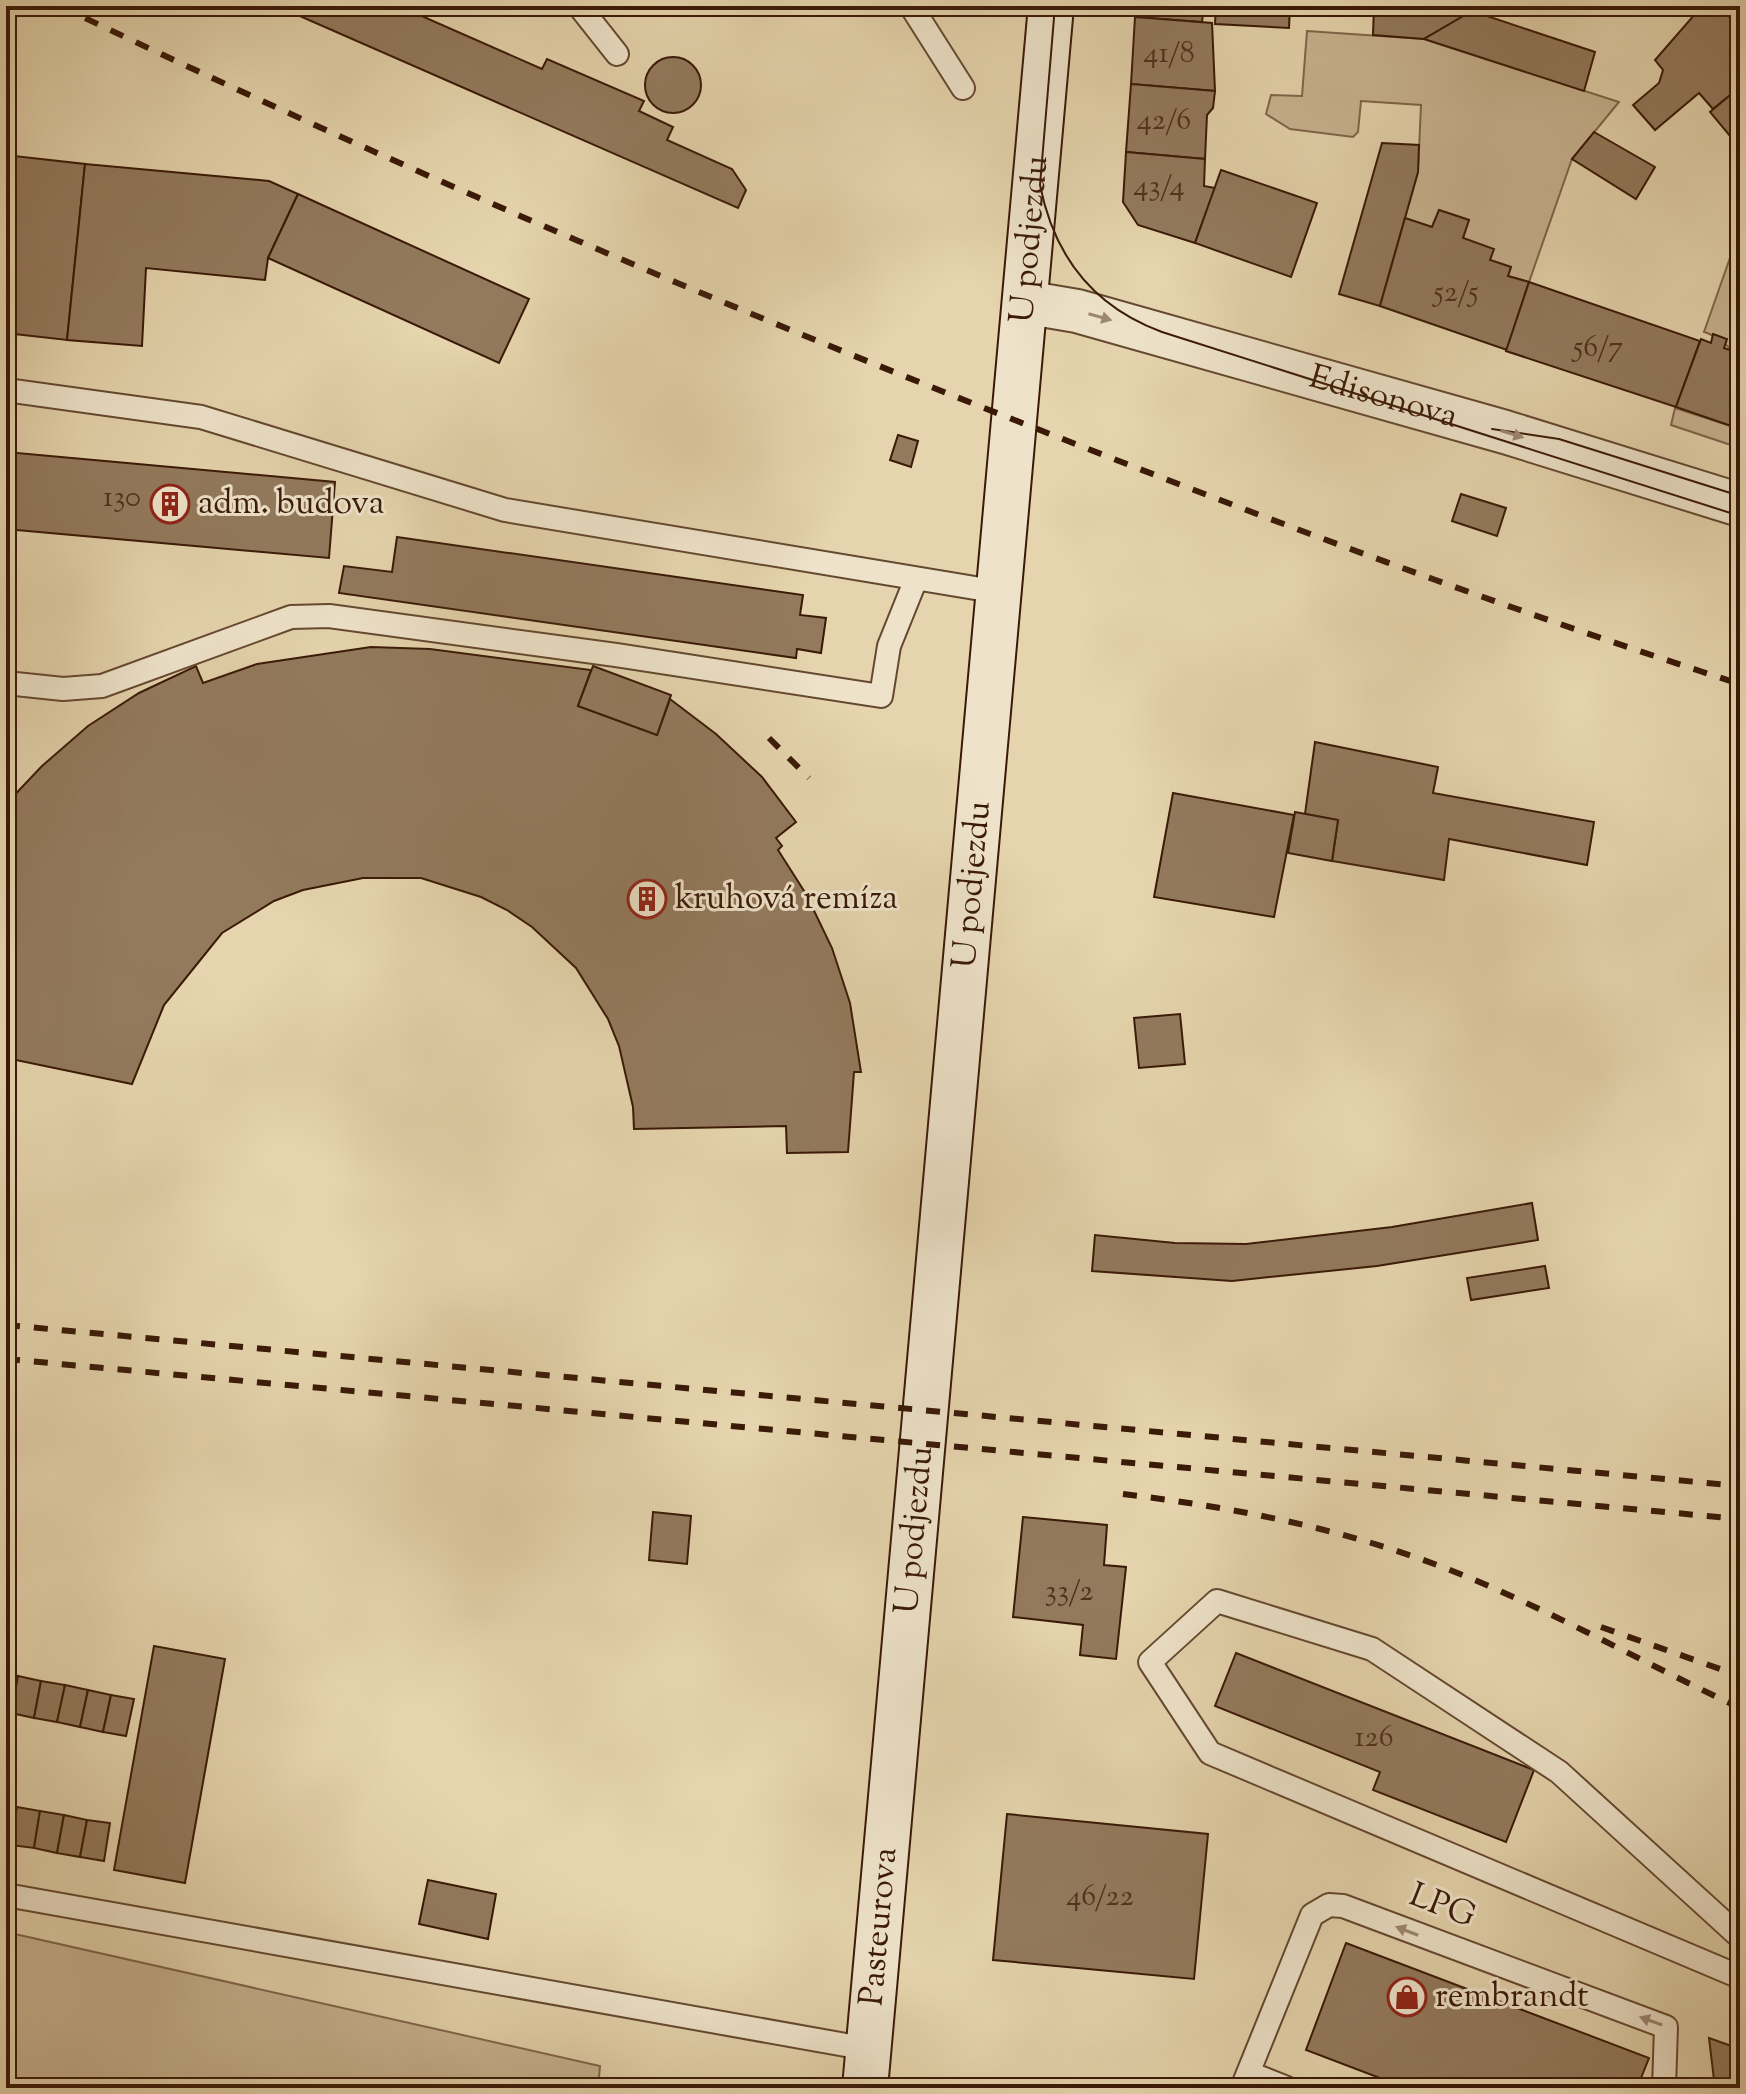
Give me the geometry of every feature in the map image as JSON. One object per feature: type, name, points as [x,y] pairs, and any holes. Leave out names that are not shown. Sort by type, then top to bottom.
[{"type":"main road","name":"U podjezdu","points":[[894,1763],[1051,6]]},
{"type":"main road","name":"Pasteurova","points":[[867,2068],[894,1763]]},
{"type":"street","name":"Edisonova","points":[[1024,302],[1077,311],[1490,427],[1740,505]]},
{"type":"lane","points":[[579,6],[617,54]]},
{"type":"lane","points":[[911,6],[963,88]]},
{"type":"lane","points":[[6,390],[201,417],[274,436],[441,493],[505,510],[999,592]]},
{"type":"lane","points":[[6,683],[63,689],[102,686],[291,617],[329,616],[616,655],[881,696],[889,646],[916,579]]},
{"type":"lane","points":[[1740,1937],[1559,1772],[1372,1649],[1217,1601],[1150,1662],[1210,1753],[1740,1977]]},
{"type":"lane","points":[[6,1895],[867,2068]]},
{"type":"lane","name":"LPG","points":[[1246,2080],[1312,1915],[1329,1905],[1343,1906],[1666,2027],[1664,2088]]},
{"type":"lane","points":[[1246,2080],[1287,2088]]},
{"type":"shaded area","points":[[1307,31],[1424,39],[1619,102],[1572,159],[1529,282],[1508,276],[1511,267],[1490,260],[1493,249],[1463,238],[1469,220],[1439,210],[1432,227],[1405,218],[1418,172],[1421,105],[1361,101],[1358,132],[1353,137],[1290,129],[1266,114],[1271,95],[1302,96]]},
{"type":"shaded area","points":[[1731,255],[1740,263],[1740,353],[1704,332]]},
{"type":"shaded area","points":[[1675,408],[1740,429],[1740,448],[1671,425]]},
{"type":"shaded area","points":[[6,1932],[600,2066],[598,2088],[6,2088]]},
{"type":"building","points":[[277,6],[399,6],[542,69],[547,59],[644,101],[639,111],[673,127],[667,140],[732,169],[746,190],[738,208]]},
{"type":"building","points":[[1136,6],[1204,6],[1202,22],[1135,17]]},
{"type":"building","points":[[1216,6],[1290,6],[1289,28],[1215,24]]},
{"type":"building","points":[[1374,6],[1458,6],[1472,11],[1424,39],[1373,35]]},
{"type":"building","points":[[1702,6],[1720,6],[1740,29],[1740,87],[1713,109],[1699,93],[1655,130],[1633,105],[1659,83],[1663,70],[1655,60]]},
{"type":"building","points":[[1472,11],[1595,52],[1584,91],[1424,39]]},
{"type":"building","points":[[1135,17],[1212,23],[1215,91],[1131,84]]},
{"type":"building","points":[[673,57],[693,65],[701,85],[693,105],[673,113],[653,105],[645,85],[653,65]]},
{"type":"building","points":[[1131,84],[1215,91],[1213,108],[1207,115],[1205,159],[1126,152]]},
{"type":"building","points":[[1740,87],[1740,148],[1710,112]]},
{"type":"building","points":[[1594,132],[1655,167],[1636,199],[1572,159]]},
{"type":"building","points":[[1382,143],[1419,145],[1418,172],[1380,306],[1339,294]]},
{"type":"building","points":[[1126,152],[1205,159],[1204,186],[1215,188],[1195,243],[1138,225],[1123,202]]},
{"type":"building","points":[[14,156],[85,164],[67,340],[6,333],[6,238]]},
{"type":"building","points":[[85,164],[269,181],[298,194],[268,258],[265,280],[146,268],[142,346],[67,340]]},
{"type":"building","points":[[1221,170],[1317,203],[1291,277],[1195,243]]},
{"type":"building","points":[[298,194],[529,299],[499,363],[268,258]]},
{"type":"building","points":[[1439,210],[1469,220],[1463,238],[1494,249],[1490,260],[1511,267],[1508,276],[1529,282],[1507,350],[1380,306],[1405,218],[1432,227]]},
{"type":"building","points":[[1529,282],[1700,341],[1676,407],[1506,351]]},
{"type":"building","points":[[1713,334],[1727,339],[1724,348],[1740,353],[1740,429],[1676,407],[1701,339],[1711,343]]},
{"type":"building","points":[[898,435],[918,441],[911,467],[890,460]]},
{"type":"building","name":"adm. budova","points":[[6,452],[335,482],[329,558],[6,529]]},
{"type":"building","points":[[1461,494],[1506,508],[1497,536],[1452,521]]},
{"type":"building","points":[[397,537],[803,595],[800,615],[826,618],[821,653],[797,649],[796,658],[339,593],[344,566],[392,572]]},
{"type":"building","name":"kruhová remíza","points":[[371,647],[430,649],[591,670],[578,706],[657,735],[670,699],[716,734],[762,777],[796,822],[776,838],[782,846],[778,850],[806,894],[832,948],[850,1003],[861,1072],[854,1072],[848,1152],[787,1153],[786,1126],[634,1129],[633,1107],[619,1046],[608,1019],[576,968],[532,927],[507,910],[481,897],[421,878],[363,878],[303,890],[274,901],[222,933],[164,1005],[132,1084],[6,1058],[6,804],[42,766],[88,726],[139,693],[196,666],[203,683],[257,664]]},
{"type":"building","points":[[593,666],[671,695],[657,735],[578,706]]},
{"type":"building","points":[[1315,742],[1438,767],[1433,793],[1594,822],[1587,865],[1449,839],[1444,880],[1332,861],[1338,820],[1305,814]]},
{"type":"building","points":[[1173,793],[1294,815],[1274,917],[1154,897]]},
{"type":"building","points":[[1295,812],[1338,820],[1332,861],[1288,853]]},
{"type":"building","points":[[1180,1014],[1185,1064],[1139,1068],[1134,1018]]},
{"type":"building","points":[[1532,1203],[1538,1240],[1377,1266],[1232,1281],[1092,1271],[1095,1235],[1175,1243],[1246,1244],[1392,1227]]},
{"type":"building","points":[[1545,1266],[1549,1288],[1471,1300],[1467,1278]]},
{"type":"building","points":[[653,1512],[691,1516],[687,1564],[649,1560]]},
{"type":"building","points":[[1023,1517],[1107,1525],[1104,1565],[1126,1567],[1116,1659],[1080,1655],[1083,1625],[1013,1617]]},
{"type":"building","points":[[154,1646],[225,1659],[185,1883],[114,1870]]},
{"type":"building","points":[[1236,1653],[1534,1770],[1506,1842],[1373,1790],[1380,1772],[1215,1706]]},
{"type":"building","points":[[6,1674],[18,1676],[11,1713],[6,1712]]},
{"type":"building","points":[[18,1676],[41,1681],[34,1718],[11,1713]]},
{"type":"building","points":[[41,1681],[65,1685],[57,1722],[34,1718]]},
{"type":"building","points":[[65,1685],[88,1690],[80,1727],[57,1722]]},
{"type":"building","points":[[88,1690],[111,1695],[103,1732],[80,1727]]},
{"type":"building","points":[[111,1695],[134,1699],[126,1736],[103,1732]]},
{"type":"building","points":[[6,1805],[17,1807],[10,1845],[6,1844]]},
{"type":"building","points":[[17,1807],[40,1811],[34,1848],[10,1845]]},
{"type":"building","points":[[40,1811],[64,1815],[57,1853],[34,1848]]},
{"type":"building","points":[[1007,1814],[1208,1834],[1194,1979],[993,1960]]},
{"type":"building","points":[[64,1815],[87,1820],[80,1857],[57,1853]]},
{"type":"building","points":[[87,1820],[110,1823],[104,1861],[80,1857]]},
{"type":"building","points":[[428,1880],[496,1894],[488,1939],[419,1924]]},
{"type":"building","name":"rembrandt","points":[[1346,1943],[1649,2058],[1637,2088],[1406,2088],[1306,2050]]},
{"type":"building","points":[[1709,2038],[1740,2049],[1740,2088],[1715,2088]]},
{"type":"tram line","points":[[1055,6],[1040,185],[1046,211],[1067,256],[1097,293],[1116,308],[1162,332],[1740,516]]},
{"type":"tram line","points":[[1492,429],[1559,439],[1740,496]]},
{"type":"railway","points":[[60,6],[413,169],[891,371],[1374,558],[1740,684]]},
{"type":"railway","points":[[769,738],[809,778]]},
{"type":"railway","points":[[6,1325],[1740,1486]]},
{"type":"railway","points":[[6,1359],[1740,1519]]},
{"type":"railway","points":[[1123,1494],[1209,1506],[1294,1523],[1419,1559],[1531,1605],[1740,1708]]},
{"type":"railway","points":[[1601,1627],[1740,1676]]},
{"type":"place","name":"adm. budova","points":[[170,504]]},
{"type":"place","name":"kruhová remíza","points":[[647,899]]},
{"type":"place","name":"rembrandt","points":[[1407,1997]]}]
